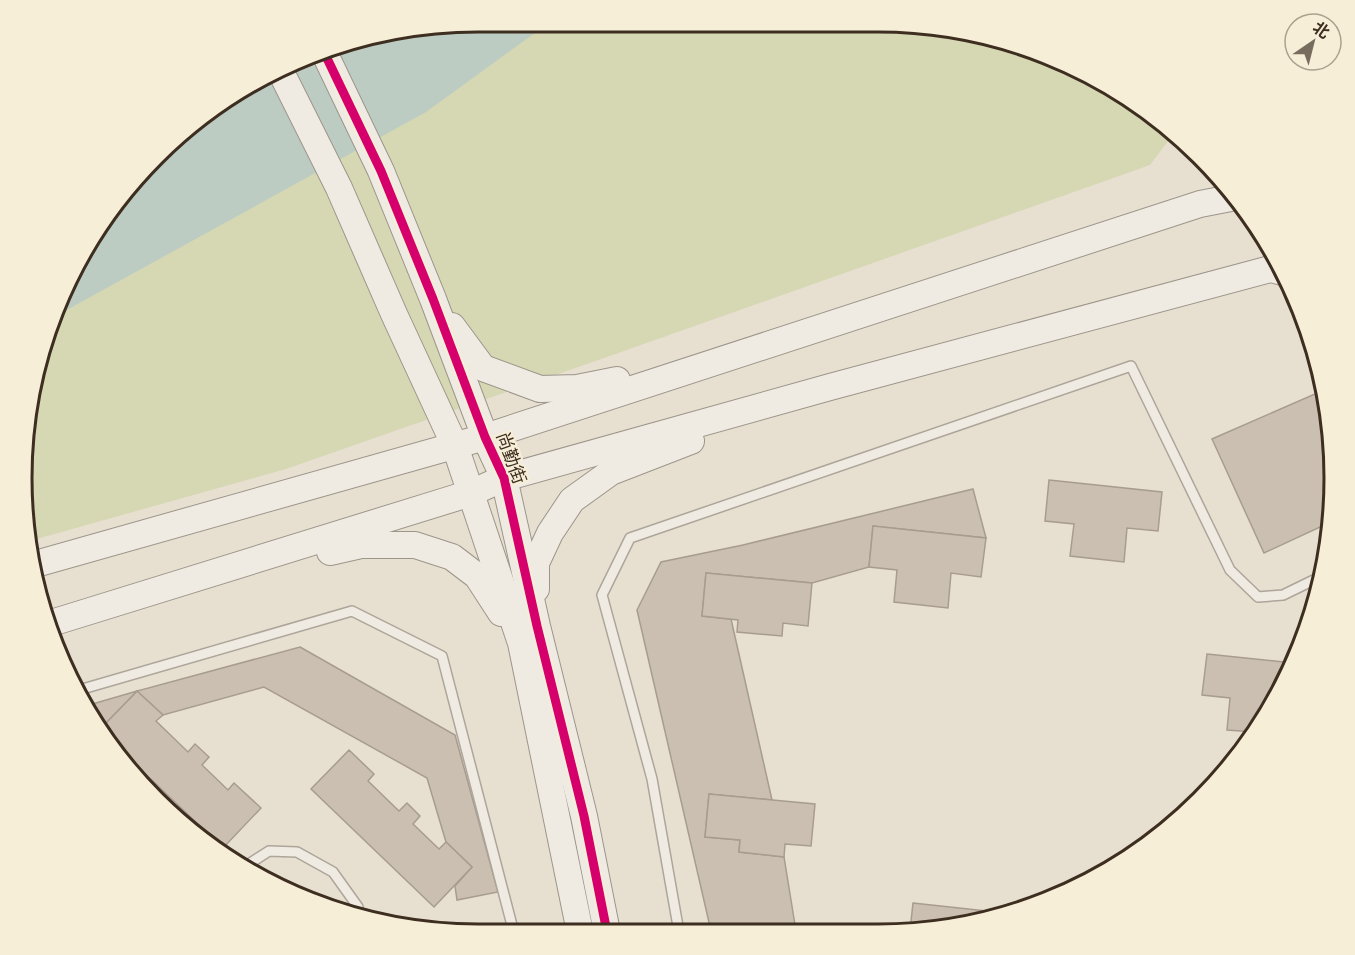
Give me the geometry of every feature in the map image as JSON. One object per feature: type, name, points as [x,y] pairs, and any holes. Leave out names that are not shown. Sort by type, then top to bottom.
[{"type":"main road","name":"尚勤街","points":[[327,58],[381,171],[504,478],[579,924]]},
{"type":"main road","name":"尚勤街","points":[[283,76],[339,188],[455,446],[471,493],[529,634],[584,816],[605,924]]},
{"type":"main road","points":[[39,562],[486,437],[1200,204],[1226,199]]},
{"type":"main road","points":[[55,622],[471,493],[504,478],[830,387],[1272,269]]},
{"type":"main road","points":[[433,299],[483,368],[540,389],[577,387],[637,376],[810,332]]},
{"type":"main road","points":[[529,634],[536,563],[550,533],[572,500],[611,472],[830,387]]},
{"type":"main road","points":[[160,590],[361,545],[415,545],[452,556],[477,576],[529,634]]},
{"type":"lane","points":[[678,924],[652,779],[602,595],[630,538],[1131,366],[1230,570],[1258,597],[1284,595],[1311,582]]},
{"type":"lane","points":[[85,688],[352,611],[442,656],[512,924]]},
{"type":"lane","points":[[251,862],[269,851],[297,852],[333,872],[358,907]]},
{"type":"green space","points":[[448,32],[907,32],[965,40],[1048,65],[1100,91],[1169,140],[1150,165],[286,469],[36,539],[32,507],[32,448],[40,390],[65,307],[91,254],[142,183],[183,142],[254,91],[307,65],[390,40]]},
{"type":"shaded area","points":[[448,32],[536,32],[426,112],[63,312],[91,254],[142,183],[183,142],[254,91],[307,65],[390,40]]},
{"type":"building","points":[[1316,394],[1323,448],[1321,527],[1264,553],[1212,439]]},
{"type":"building","points":[[1049,480],[1162,492],[1158,531],[1127,528],[1124,562],[1070,556],[1074,524],[1045,521]]},
{"type":"building","points":[[973,489],[986,538],[873,526],[869,567],[812,583],[706,573],[702,616],[731,619],[772,800],[709,794],[705,837],[740,840],[739,852],[784,857],[795,924],[709,924],[637,610],[661,562],[743,545]]},
{"type":"building","points":[[873,526],[986,538],[981,577],[951,573],[948,608],[894,602],[897,570],[869,567]]},
{"type":"building","points":[[706,573],[812,583],[808,626],[783,623],[782,636],[737,632],[738,620],[702,616]]},
{"type":"building","points":[[300,647],[455,735],[498,892],[457,900],[455,886],[472,867],[446,842],[427,778],[264,687],[163,715],[137,691]]},
{"type":"building","points":[[1207,654],[1284,662],[1264,700],[1244,731],[1227,730],[1230,698],[1202,695]]},
{"type":"building","points":[[137,691],[163,715],[156,721],[188,752],[195,744],[209,757],[202,765],[228,790],[234,783],[261,808],[226,845],[202,828],[138,767],[106,723]]},
{"type":"building","points":[[137,691],[106,723],[93,704]]},
{"type":"building","points":[[349,750],[374,774],[368,781],[399,811],[407,803],[420,816],[413,824],[439,849],[446,842],[472,867],[434,907],[311,789]]},
{"type":"building","points":[[709,794],[815,804],[811,846],[785,844],[784,857],[739,852],[740,840],[705,837]]},
{"type":"building","points":[[913,903],[983,911],[936,920],[911,923]]},
{"type":"cycle path","points":[[327,58],[381,171],[433,299],[485,437],[504,478],[537,626],[584,816],[605,924]]}]
